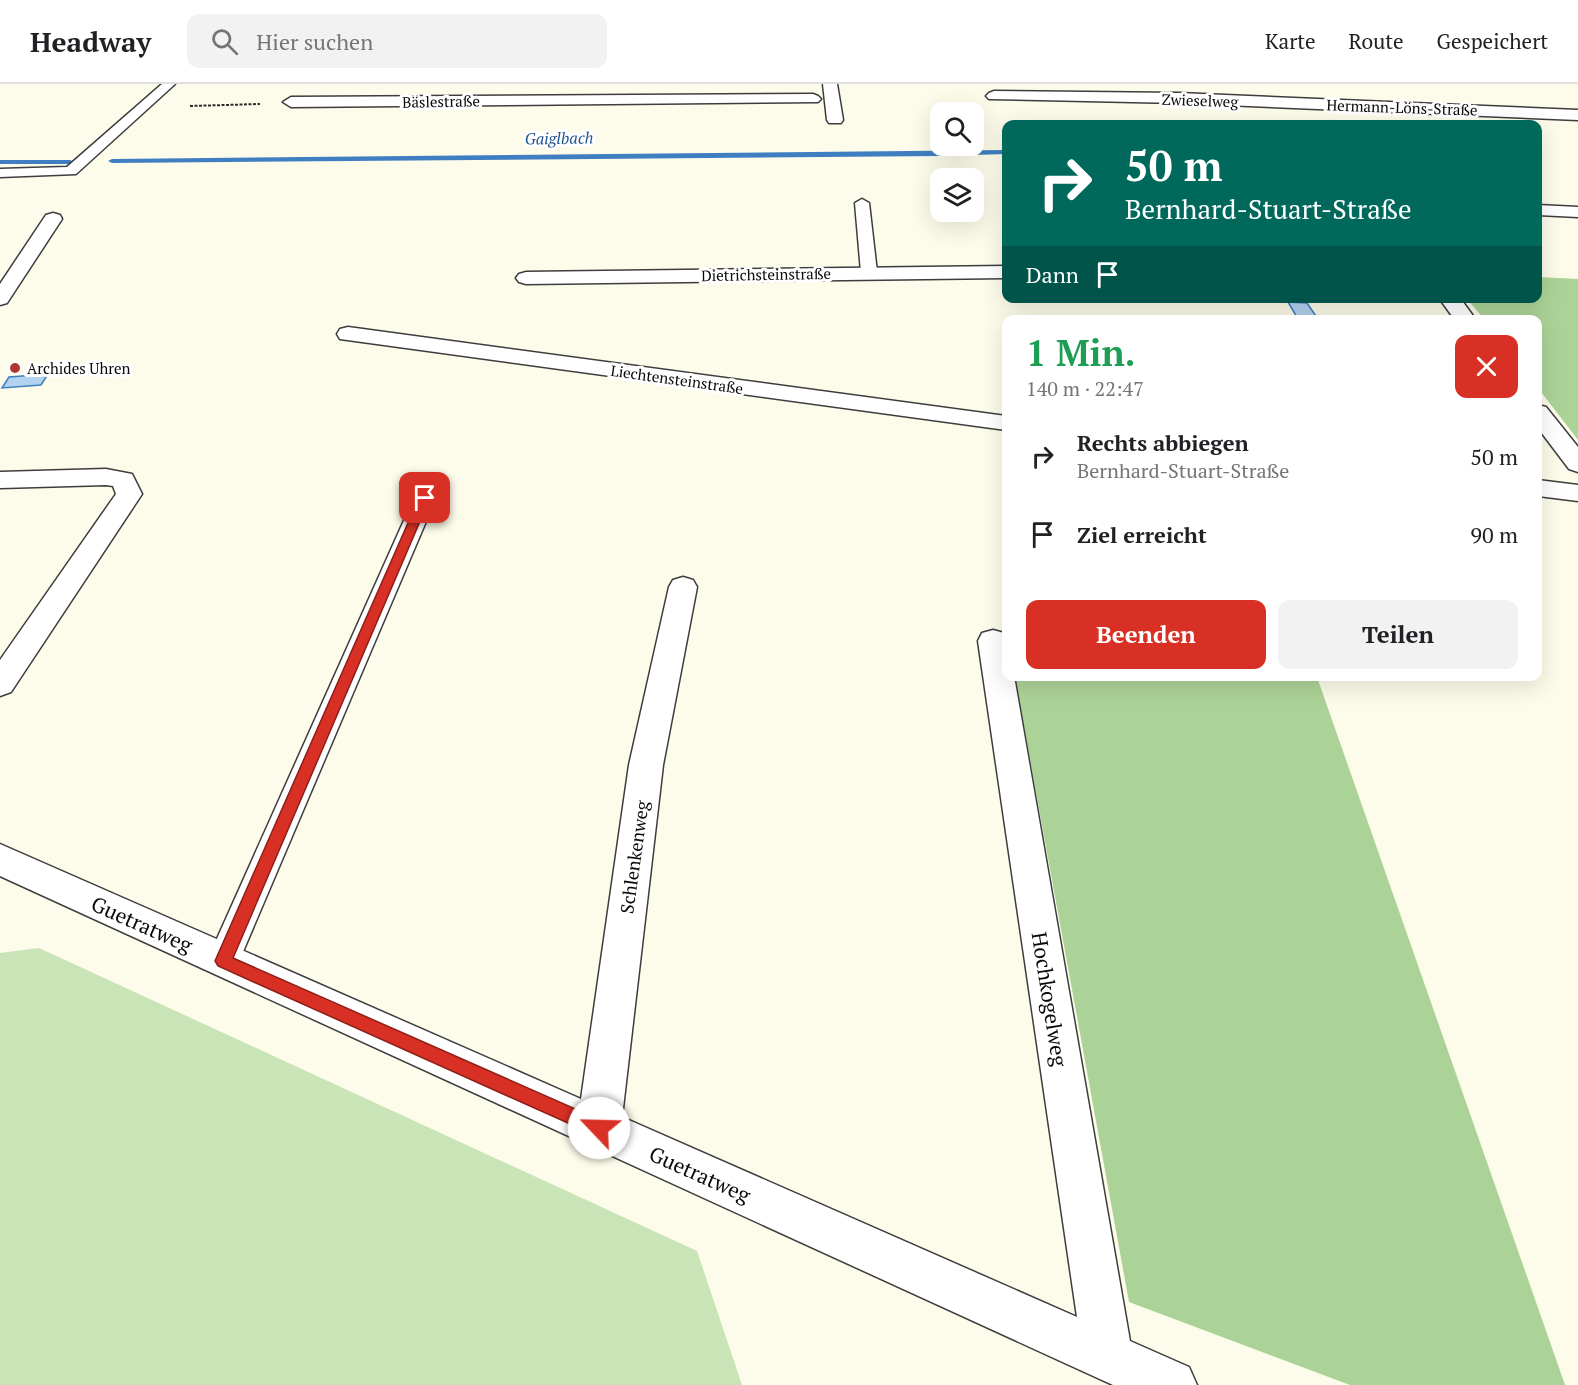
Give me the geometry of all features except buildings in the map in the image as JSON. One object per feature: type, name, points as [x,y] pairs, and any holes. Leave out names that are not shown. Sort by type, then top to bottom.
[{"type":"street","points":[[591,99],[594,84]]},
{"type":"street","points":[[830,84],[836,120]]},
{"type":"street","points":[[1285,84],[1310,117]]},
{"type":"street","name":"Zwieselweg","points":[[994,96],[1299,102]]},
{"type":"street","name":"Bäslestraße","points":[[291,102],[813,99]]},
{"type":"street","name":"Hermann-Löns-Straße","points":[[1299,102],[1578,115]]},
{"type":"street","points":[[1542,210],[1578,212]]},
{"type":"street","points":[[0,299],[53,219]]},
{"type":"street","name":"Dietrichsteinstraße","points":[[526,278],[1002,272]]},
{"type":"street","points":[[1453,303],[1462,315]]},
{"type":"street","name":"Liechtensteinstraße","points":[[348,334],[1002,422]]},
{"type":"street","points":[[1542,417],[1578,464]]},
{"type":"street","points":[[0,480],[106,477],[123,480],[129,494],[0,684]]},
{"type":"street","points":[[1542,488],[1578,493]]},
{"type":"street","name":"Schlenkenweg","points":[[599,1128],[646,765],[682,587]]},
{"type":"street","name":"Hochkogelweg","points":[[993,641],[1106,1371]]},
{"type":"street","name":"Guetratweg","points":[[0,860],[599,1128],[1106,1371],[1171,1385]]},
{"type":"lane","points":[[0,173],[71,171],[169,84]]},
{"type":"lane","points":[[862,203],[869,272]]},
{"type":"lane","points":[[223,961],[425,498]]},
{"type":"path","points":[[144,107],[291,102]]},
{"type":"green space","points":[[1542,277],[1578,279],[1578,440],[1542,393],[1542,315],[1481,315],[1470,303],[1542,303]]},
{"type":"green space","points":[[1016,681],[1318,681],[1565,1385],[1350,1385],[1129,1302]]},
{"type":"green space","points":[[39,948],[697,1251],[742,1385],[0,1385],[0,953]]},
{"type":"water","points":[[1289,303],[1307,303],[1315,315],[1296,315]]},
{"type":"water","points":[[48,374],[41,385],[2,388],[9,377]]},
{"type":"waterway","name":"Gaiglbach","points":[[112,161],[1002,152]]},
{"type":"waterway","name":"Gaiglbach","points":[[0,162],[70,162]]},
{"type":"place","name":"Archides Uhren","points":[[15,368]]},
{"type":"route","points":[[425,498],[223,961],[599,1128]]}]
